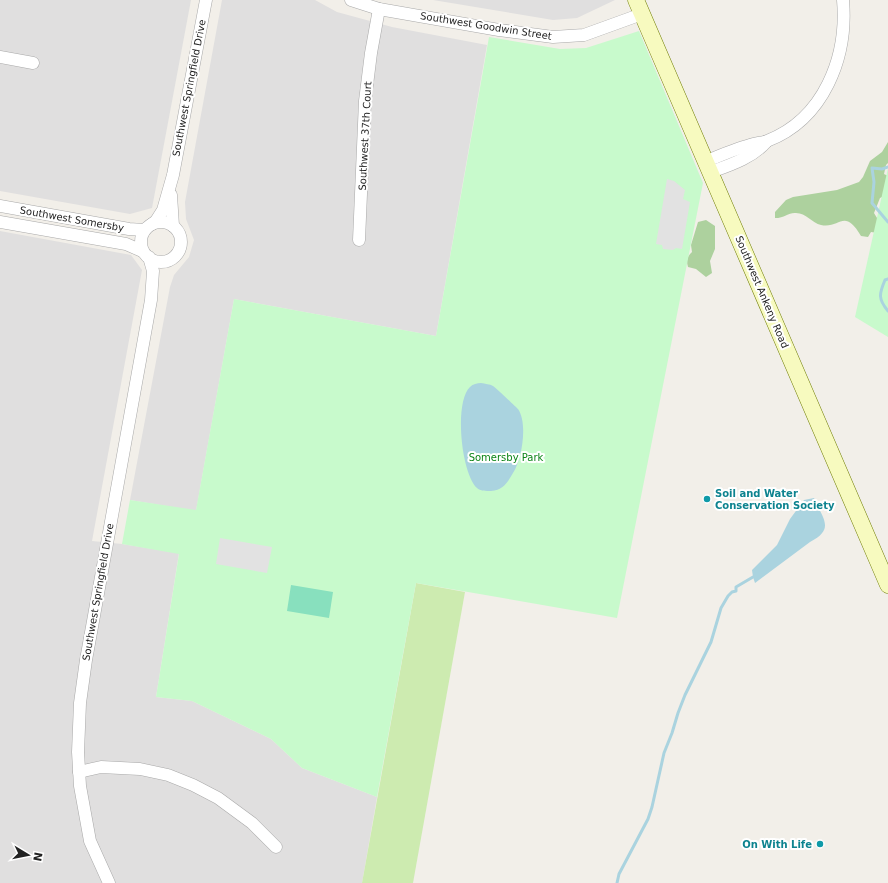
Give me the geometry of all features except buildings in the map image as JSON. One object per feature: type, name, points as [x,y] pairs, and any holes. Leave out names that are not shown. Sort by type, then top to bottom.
[{"type":"street","name":"Southwest Springfield Drive","points":[[148,227],[156,221],[163,210],[173,175],[206,0]]},
{"type":"street","name":"Southwest Goodwin Street","points":[[351,0],[380,9],[499,30],[553,37],[584,35],[639,7]]},
{"type":"street","points":[[709,166],[749,145],[766,142],[790,128],[805,116],[828,85],[836,68],[843,34],[843,0]]},
{"type":"street","name":"Southwest Ankeny Road","points":[[639,7],[709,166],[888,585]]},
{"type":"street","name":"Southwest 37th Court","points":[[359,240],[365,101],[371,52],[380,9]]},
{"type":"street","points":[[0,57],[33,63]]},
{"type":"street","name":"Southwest Springfield Drive","points":[[173,175],[171,201],[173,226]]},
{"type":"street","name":"Southwest Somersby","points":[[0,206],[129,229],[148,227]]},
{"type":"street","name":"Southwest Somersby","points":[[0,222],[126,244],[133,246],[146,254]]},
{"type":"street","points":[[165,223],[173,226],[179,235],[180,249],[173,258],[168,261],[157,261],[146,254],[141,239],[148,227],[165,223]]},
{"type":"street","name":"Southwest Springfield Drive","points":[[146,254],[152,271],[151,300]]},
{"type":"street","name":"Southwest Springfield Drive","points":[[109,883],[90,841],[80,786],[80,703],[86,660],[151,300],[158,278],[168,261]]},
{"type":"street","points":[[79,772],[101,767],[140,769],[168,775],[193,785],[218,798],[252,822],[276,847]]},
{"type":"shaded area","points":[[0,0],[191,0],[152,208],[130,214],[0,191]]},
{"type":"shaded area","points":[[222,0],[315,0],[337,12],[392,27],[487,45],[436,336],[234,299],[196,511],[130,500],[170,287],[174,275],[189,257],[194,240],[186,219],[185,202]]},
{"type":"shaded area","points":[[433,0],[615,0],[577,18],[553,20]]},
{"type":"shaded area","points":[[667,179],[674,181],[685,190],[683,199],[690,202],[682,249],[663,249],[662,245],[656,244]]},
{"type":"shaded area","points":[[0,231],[131,255],[142,270],[92,541],[179,553],[156,697],[192,701],[271,739],[302,768],[377,797],[362,883],[0,883]]},
{"type":"shaded area","points":[[220,538],[272,547],[267,573],[216,564]]},
{"type":"green space","name":"Somersby Park","points":[[639,31],[703,183],[617,618],[416,583],[377,797],[302,768],[271,739],[192,701],[156,697],[179,554],[122,544],[130,500],[196,510],[234,299],[436,336],[489,37],[560,49],[586,48]]},
{"type":"green space","points":[[888,142],[888,163],[884,174],[888,176],[888,194],[880,198],[874,213],[880,223],[878,233],[871,232],[868,237],[861,236],[855,227],[846,221],[821,225],[800,213],[791,213],[775,218],[775,212],[786,200],[793,197],[837,190],[859,182],[863,177],[870,161],[882,152]]},
{"type":"green space","points":[[888,168],[888,337],[855,317]]},
{"type":"green space","points":[[706,220],[715,226],[715,249],[710,261],[712,273],[706,277],[696,269],[688,267],[687,260],[692,252],[691,245],[698,222]]},
{"type":"green space","points":[[416,583],[465,592],[413,883],[362,883]]},
{"type":"green space","points":[[291,585],[333,592],[329,618],[287,611]]},
{"type":"water","points":[[481,383],[493,386],[516,407],[521,415],[523,423],[523,441],[516,467],[509,480],[502,488],[491,491],[483,491],[478,489],[471,480],[467,468],[462,438],[462,407],[465,395],[471,386]]},
{"type":"water","points":[[814,498],[825,523],[823,532],[755,583],[752,570],[777,545],[790,519],[804,500]]},
{"type":"waterway","points":[[888,167],[882,169],[872,168],[874,182],[872,203],[888,222]]},
{"type":"waterway","points":[[888,279],[885,280],[880,296],[882,303],[888,311]]},
{"type":"waterway","points":[[617,883],[619,874],[648,819],[664,753],[685,695],[711,642],[721,608],[728,596],[732,592],[736,591],[736,587],[753,577]]},
{"type":"place","name":"Soil and Water Conservation Society","points":[[707,499]]},
{"type":"place","name":"On With Life","points":[[820,844]]}]
